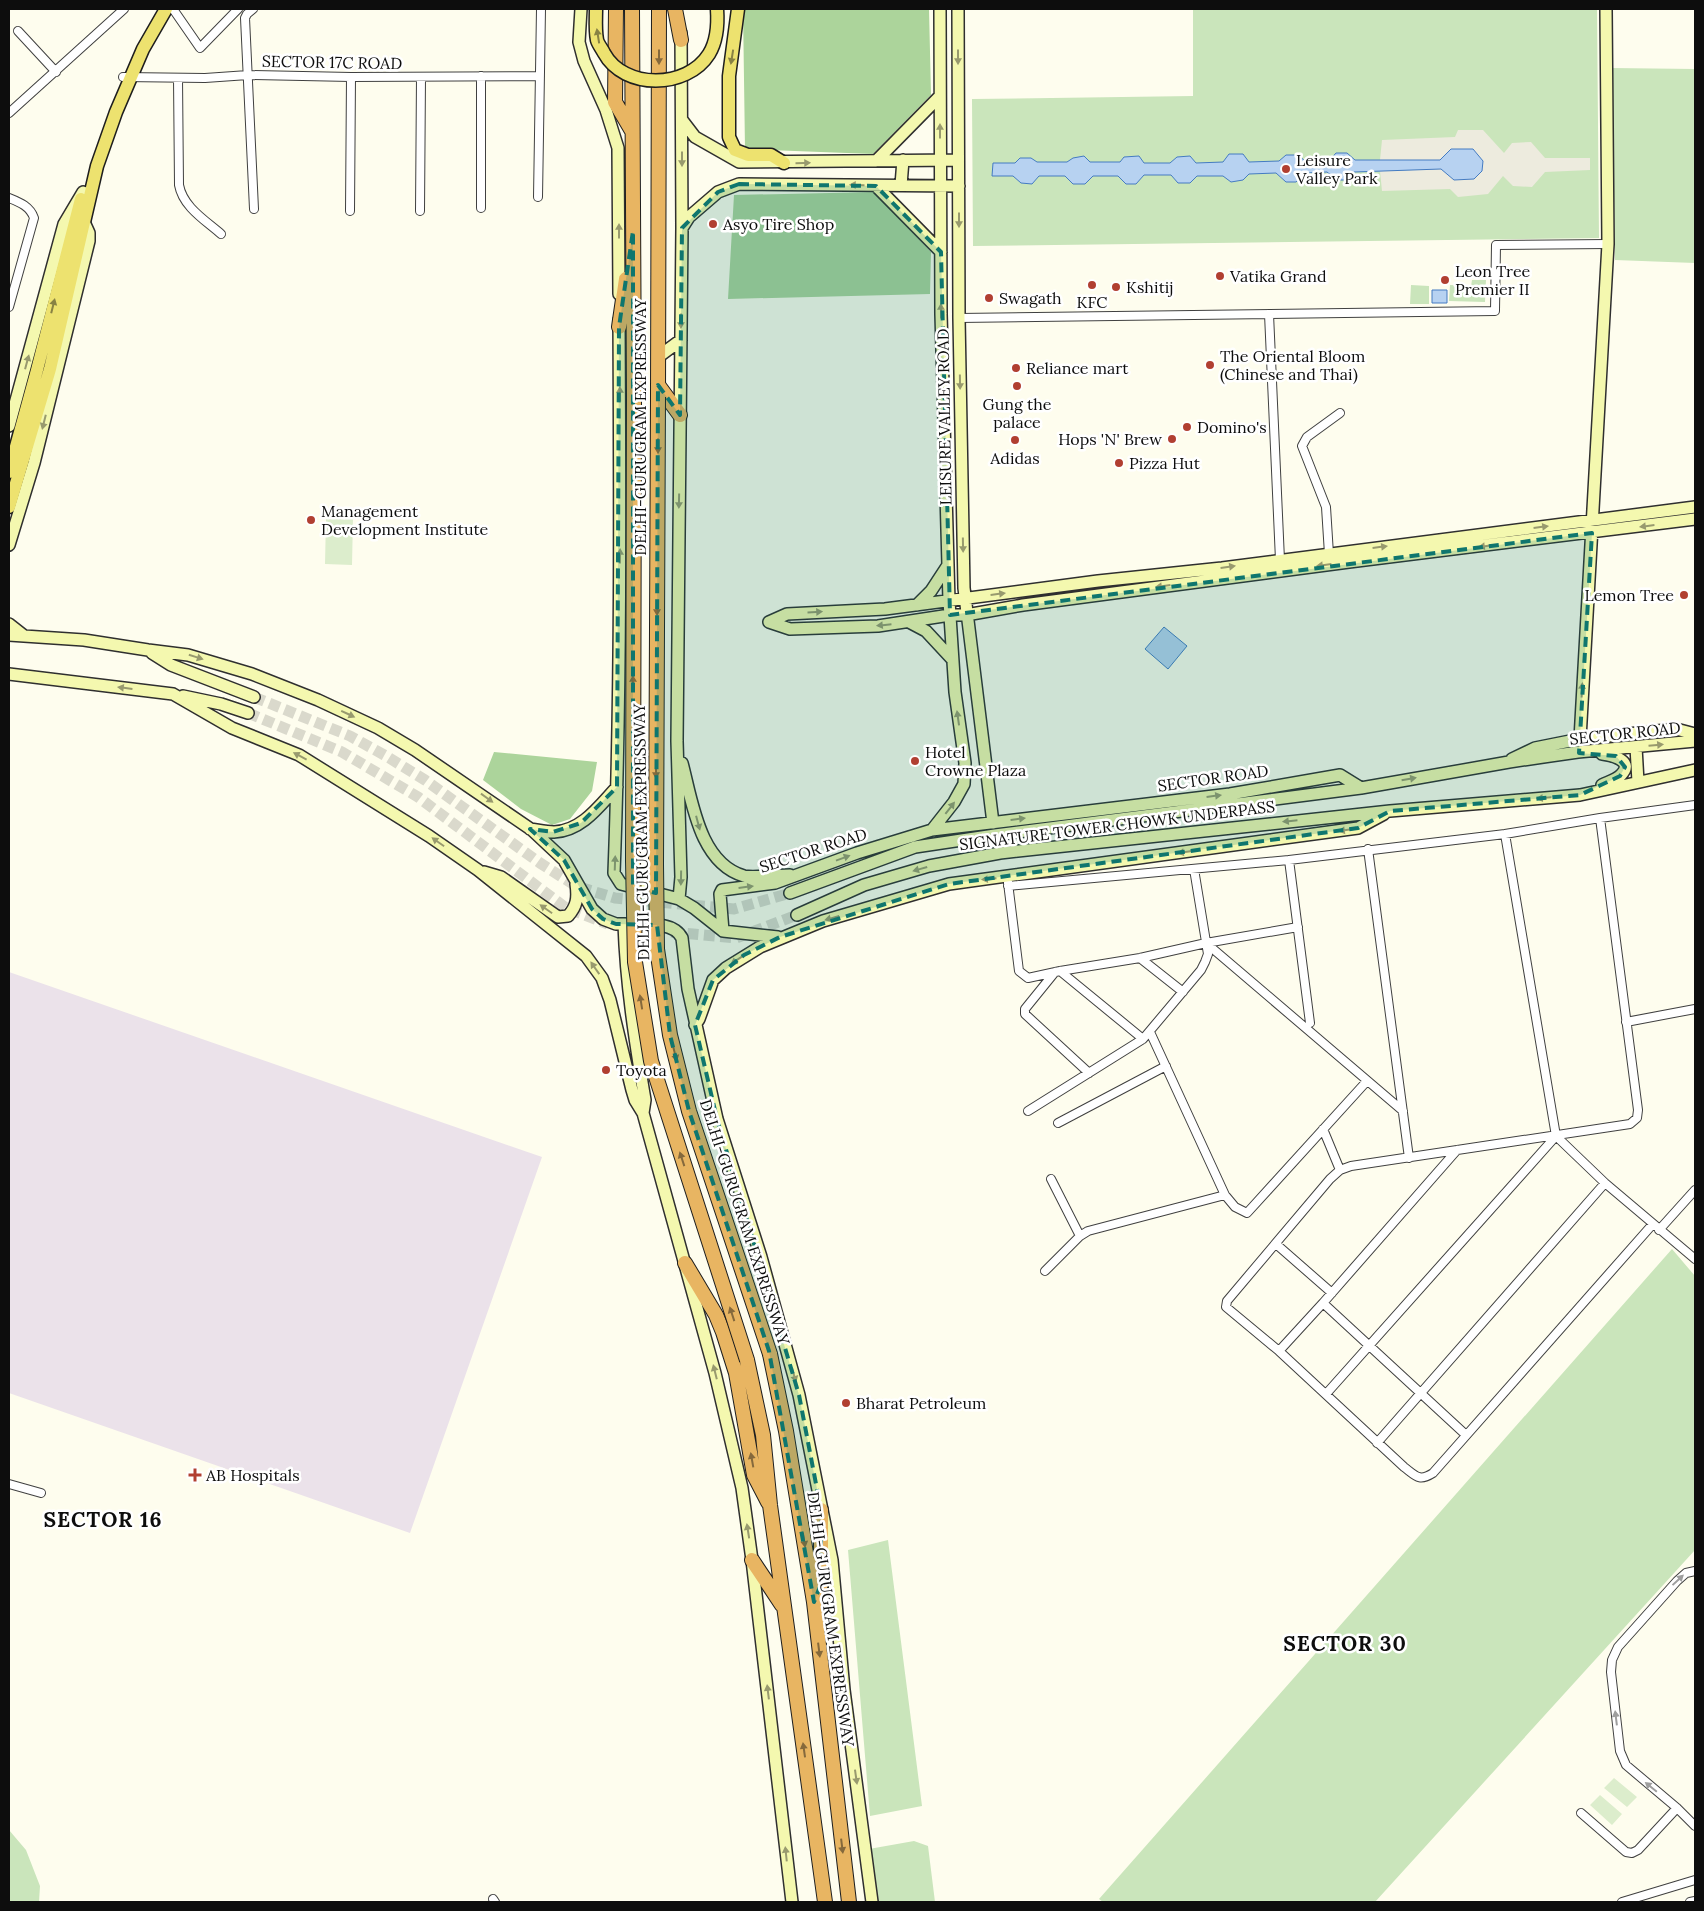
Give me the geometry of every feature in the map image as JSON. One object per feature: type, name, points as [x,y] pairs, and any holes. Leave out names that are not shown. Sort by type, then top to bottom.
[{"type":"highway","points":[[616,9],[615,102],[633,131]]},
{"type":"highway","name":"DELHI-GURUGRAM EXPRESSWAY","points":[[632,9],[634,397],[632,861],[635,962],[651,1061],[747,1360],[763,1435],[770,1505],[824,1902]]},
{"type":"highway","name":"DELHI-GURUGRAM EXPRESSWAY","points":[[659,9],[657,949],[670,1035],[689,1111],[770,1354],[786,1431],[814,1602],[849,1902]]},
{"type":"highway","points":[[675,9],[681,40]]},
{"type":"highway","points":[[619,328],[633,231]]},
{"type":"highway","points":[[658,391],[680,415]]},
{"type":"highway","points":[[685,1263],[716,1315],[723,1332],[736,1373],[754,1475],[770,1505]]},
{"type":"highway","points":[[814,1602],[821,1584],[821,1510]]},
{"type":"highway","points":[[752,1560],[784,1608]]},
{"type":"main road","points":[[9,472],[37,370],[84,222],[97,166],[127,78],[136,44],[158,9]]},
{"type":"main road","points":[[9,506],[50,370],[83,192],[105,120],[166,9]]},
{"type":"main road","points":[[596,9],[597,40],[608,60],[623,74],[649,81],[670,78],[693,70],[709,53],[718,26],[717,9]]},
{"type":"main road","points":[[738,9],[729,76],[729,137],[735,150],[748,155],[771,156],[784,163]]},
{"type":"street","points":[[9,114],[124,9]]},
{"type":"street","points":[[172,9],[200,48],[238,9]]},
{"type":"street","points":[[253,9],[245,18],[254,209]]},
{"type":"street","points":[[538,197],[541,9]]},
{"type":"street","points":[[581,9],[579,42],[584,61],[606,110],[618,148],[621,478],[616,877],[621,884],[679,899],[694,908],[723,931],[780,937]]},
{"type":"street","points":[[679,899],[681,877],[677,742],[682,228],[681,9]]},
{"type":"street","name":"LEISURE VALLEY ROAD","points":[[932,830],[954,802],[964,784],[965,763],[954,692],[949,601],[941,314],[940,9]]},
{"type":"street","name":"LEISURE VALLEY ROAD","points":[[958,9],[959,318],[964,599],[993,822]]},
{"type":"street","points":[[1580,739],[1608,244],[1606,9]]},
{"type":"street","points":[[18,31],[56,72]]},
{"type":"street","name":"SECTOR 17C ROAD","points":[[127,78],[248,75],[351,78],[540,76]]},
{"type":"street","points":[[481,76],[481,208]]},
{"type":"street","points":[[420,211],[422,77]]},
{"type":"street","points":[[178,78],[179,185],[181,195],[187,204],[221,234]]},
{"type":"street","points":[[350,211],[351,78]]},
{"type":"street","points":[[876,161],[940,96]]},
{"type":"street","points":[[682,120],[695,137],[732,160],[751,164],[958,160]]},
{"type":"street","points":[[901,185],[903,160]]},
{"type":"street","points":[[682,228],[689,217],[718,192],[739,184],[958,186]]},
{"type":"street","points":[[876,186],[941,252]]},
{"type":"street","points":[[9,426],[64,224],[83,192]]},
{"type":"street","points":[[9,198],[23,204],[32,213],[34,218],[9,307]]},
{"type":"street","points":[[9,546],[34,464],[90,242],[89,233],[84,222]]},
{"type":"street","points":[[959,318],[1495,311],[1496,245],[1608,244]]},
{"type":"street","points":[[1269,314],[1280,560]]},
{"type":"street","points":[[658,357],[681,340]]},
{"type":"street","points":[[1329,554],[1326,507],[1302,446],[1307,438],[1340,413]]},
{"type":"street","points":[[1695,507],[885,609],[786,614],[769,622],[790,629],[878,626],[966,615],[1023,605],[1695,519]]},
{"type":"street","points":[[917,605],[930,591],[948,565]]},
{"type":"street","points":[[909,622],[926,631],[952,659]]},
{"type":"street","points":[[9,624],[23,635]]},
{"type":"street","points":[[9,635],[84,640],[188,654],[252,674],[318,700],[378,728],[415,750],[530,829],[564,860],[592,909],[603,920],[616,924],[669,927],[678,931],[682,938],[688,989],[695,1025],[718,1119],[761,1257],[799,1392],[832,1560],[844,1690],[872,1902]]},
{"type":"street","points":[[9,644],[84,640]]},
{"type":"street","points":[[148,650],[171,665],[254,697]]},
{"type":"street","points":[[9,674],[174,694],[221,704],[248,713]]},
{"type":"street","points":[[174,694],[232,728],[299,755],[429,836],[478,870],[586,956],[602,978],[610,1000],[632,1090],[635,1100],[643,1113],[685,1263],[722,1402],[742,1488],[792,1902]]},
{"type":"street","points":[[1509,762],[1535,748],[1580,739],[1676,729],[1695,734]]},
{"type":"street","points":[[677,742],[699,830],[711,850],[726,866],[744,876],[797,875]]},
{"type":"street","name":"SECTOR ROAD","points":[[723,931],[720,894],[722,890],[775,884],[857,852],[932,830],[1230,794],[1340,775],[1361,788],[1509,762],[1565,756],[1578,752],[1695,742]]},
{"type":"street","points":[[1636,747],[1638,782]]},
{"type":"street","points":[[1578,752],[1616,756],[1624,762],[1625,767],[1620,776],[1580,794]]},
{"type":"street","points":[[1008,881],[1358,828],[1390,811],[1580,794],[1695,770]]},
{"type":"street","points":[[530,829],[553,832],[581,823],[617,787]]},
{"type":"street","name":"SIGNATURE TOWER CHOWK UNDERPASS","points":[[790,892],[915,847],[1361,788]]},
{"type":"street","points":[[695,1025],[699,1019],[712,980],[744,955],[780,937],[823,921],[949,884],[1194,869],[1289,860],[1505,834],[1695,805]]},
{"type":"street","name":"SIGNATURE TOWER CHOWK UNDERPASS","points":[[797,915],[864,885],[929,866],[1000,853],[1390,811]]},
{"type":"street","points":[[1600,818],[1638,1110],[1637,1118],[1630,1124],[1351,1166],[1340,1170],[1330,1179],[1226,1306],[1279,1351],[1404,1467],[1418,1478],[1425,1478],[1433,1473],[1656,1227],[1695,1190]]},
{"type":"street","points":[[1505,834],[1556,1136],[1605,1183],[1695,1259]]},
{"type":"street","points":[[1368,849],[1409,1158]]},
{"type":"street","points":[[1289,860],[1310,1023]]},
{"type":"street","points":[[1028,1111],[1143,1039],[1183,992],[1205,962],[1208,954],[1194,869]]},
{"type":"street","points":[[478,870],[501,877],[558,917],[568,916],[575,908],[577,896],[575,877]]},
{"type":"street","points":[[1008,881],[1020,971],[1028,978],[1298,927]]},
{"type":"street","points":[[624,924],[632,1020],[644,1100],[643,1113]]},
{"type":"street","points":[[1206,943],[1403,1111]]},
{"type":"street","points":[[1140,958],[1183,992]]},
{"type":"street","points":[[1058,971],[1143,1039]]},
{"type":"street","points":[[1058,971],[1025,1010],[1025,1014],[1089,1073]]},
{"type":"street","points":[[1626,1022],[1695,1009]]},
{"type":"street","points":[[1150,1032],[1224,1195],[1235,1206],[1247,1213],[1367,1081]]},
{"type":"street","points":[[1058,1123],[1166,1066]]},
{"type":"street","points":[[1323,1129],[1340,1170]]},
{"type":"street","points":[[1326,1394],[1556,1136]]},
{"type":"street","points":[[1279,1351],[1457,1150]]},
{"type":"street","points":[[1051,1179],[1080,1236]]},
{"type":"street","points":[[1377,1443],[1422,1394],[1605,1183]]},
{"type":"street","points":[[1045,1271],[1080,1236],[1097,1228],[1224,1195]]},
{"type":"street","points":[[1276,1244],[1332,1293]]},
{"type":"street","points":[[1323,1303],[1466,1435]]},
{"type":"street","points":[[9,1484],[42,1493]]},
{"type":"street","points":[[1695,1571],[1686,1574],[1677,1581],[1618,1647],[1612,1660],[1611,1672],[1620,1751],[1626,1765],[1677,1808],[1695,1826]]},
{"type":"street","points":[[1581,1813],[1626,1852],[1632,1853],[1638,1850],[1677,1808]]},
{"type":"street","points":[[1622,1902],[1695,1880]]},
{"type":"street","points":[[1690,1902],[1695,1901]]},
{"type":"highlighted area","points":[[739,184],[876,186],[941,252],[950,615],[1592,533],[1579,753],[1616,756],[1625,767],[1620,776],[1580,795],[1390,811],[1358,828],[949,884],[780,937],[744,955],[713,980],[695,1025],[717,1119],[799,1395],[821,1510],[821,1584],[814,1602],[769,1351],[689,1111],[670,1035],[657,925],[616,924],[603,919],[592,909],[564,860],[530,829],[553,832],[581,823],[617,787],[619,327],[633,231],[633,887],[656,893],[658,385],[680,415],[682,228],[718,192]]},
{"type":"shaded area","points":[[1458,130],[1483,130],[1504,153],[1512,143],[1531,142],[1545,158],[1590,158],[1590,170],[1545,172],[1532,187],[1513,186],[1503,176],[1488,194],[1458,197],[1450,189],[1382,191],[1380,171],[1441,169],[1455,180],[1440,160],[1380,160],[1382,140],[1455,137]]},
{"type":"shaded area","points":[[9,972],[542,1157],[410,1533],[9,1393]]},
{"type":"green space","points":[[743,9],[929,9],[931,95],[873,154],[745,149]]},
{"type":"green space","name":"Leisure Valley Park","points":[[1193,9],[1597,9],[1599,238],[973,246],[972,99],[1193,96]]},
{"type":"green space","points":[[1612,68],[1695,69],[1695,263],[1615,260]]},
{"type":"green space","points":[[875,192],[931,252],[930,294],[728,299],[734,195]]},
{"type":"green space","points":[[1472,280],[1486,280],[1485,302],[1449,301],[1450,285],[1471,286]]},
{"type":"green space","points":[[1411,285],[1429,286],[1429,304],[1410,304]]},
{"type":"green space","points":[[326,518],[353,518],[352,565],[325,564]]},
{"type":"green space","points":[[494,752],[597,762],[592,791],[570,819],[552,825],[521,809],[483,780]]},
{"type":"green space","points":[[1672,1249],[1695,1276],[1695,1550],[1375,1902],[1103,1902],[1099,1899]]},
{"type":"green space","points":[[888,1540],[922,1806],[870,1816],[848,1550]]},
{"type":"green space","points":[[1614,1778],[1637,1797],[1627,1807],[1604,1788]]},
{"type":"green space","points":[[1600,1795],[1622,1814],[1612,1825],[1590,1805]]},
{"type":"green space","points":[[9,1830],[26,1850],[40,1886],[39,1902],[9,1902]]},
{"type":"green space","points":[[914,1841],[928,1846],[935,1902],[877,1902],[869,1849]]},
{"type":"water","points":[[1451,149],[1473,149],[1483,161],[1482,171],[1474,179],[1454,180],[1441,169],[1354,172],[1347,180],[1337,180],[1327,172],[1306,173],[1296,182],[1286,182],[1276,173],[1249,174],[1243,180],[1231,182],[1223,176],[1197,176],[1190,183],[1178,183],[1171,175],[1144,175],[1136,184],[1126,184],[1118,176],[1093,176],[1085,184],[1073,184],[1065,176],[1039,176],[1032,184],[1021,183],[1013,176],[992,176],[993,163],[1015,163],[1020,158],[1031,158],[1037,162],[1067,162],[1073,158],[1084,156],[1090,162],[1120,162],[1124,157],[1139,156],[1144,163],[1170,163],[1177,157],[1190,156],[1196,163],[1223,162],[1229,154],[1243,154],[1249,162],[1279,161],[1286,155],[1298,155],[1305,161],[1329,161],[1336,153],[1347,153],[1355,160],[1440,160]]},
{"type":"water","points":[[1432,290],[1447,290],[1447,303],[1432,303]]},
{"type":"water","points":[[1164,627],[1187,646],[1168,669],[1145,649]]},
{"type":"tunnel","points":[[254,697],[350,736],[386,756],[425,780],[540,863],[576,886],[615,898],[734,909],[790,893]]},
{"type":"tunnel","points":[[248,713],[342,752],[418,797],[566,908],[608,924]]},
{"type":"tunnel","points":[[671,932],[736,938],[797,915]]},
{"type":"place","name":"Leisure Valley Park","points":[[1286,169]]},
{"type":"place","name":"Asyo Tire Shop","points":[[713,224]]},
{"type":"place","name":"Vatika Grand","points":[[1220,276]]},
{"type":"place","name":"Leon Tree Premier II","points":[[1445,280]]},
{"type":"place","name":"KFC","points":[[1092,285]]},
{"type":"place","name":"Kshitij","points":[[1116,287]]},
{"type":"place","name":"Swagath","points":[[989,298]]},
{"type":"place","name":"The Oriental Bloom (Chinese and Thai)","points":[[1210,365]]},
{"type":"place","name":"Reliance mart","points":[[1016,368]]},
{"type":"place","name":"Gung the palace","points":[[1017,386]]},
{"type":"place","name":"Domino's","points":[[1187,427]]},
{"type":"place","name":"Hops 'N' Brew","points":[[1172,439]]},
{"type":"place","name":"Adidas","points":[[1015,440]]},
{"type":"place","name":"Pizza Hut","points":[[1119,463]]},
{"type":"place","name":"Management Development Institute","points":[[311,520]]},
{"type":"place","name":"Lemon Tree","points":[[1684,595]]},
{"type":"place","name":"Hotel Crowne Plaza","points":[[915,761]]},
{"type":"place","name":"Toyota","points":[[606,1070]]},
{"type":"place","name":"Bharat Petroleum","points":[[846,1403]]},
{"type":"place","name":"AB Hospitals","points":[[195,1475]]},
{"type":"district","name":"SECTOR 16","points":[[103,1519]]},
{"type":"district","name":"SECTOR 30","points":[[1345,1643]]}]
